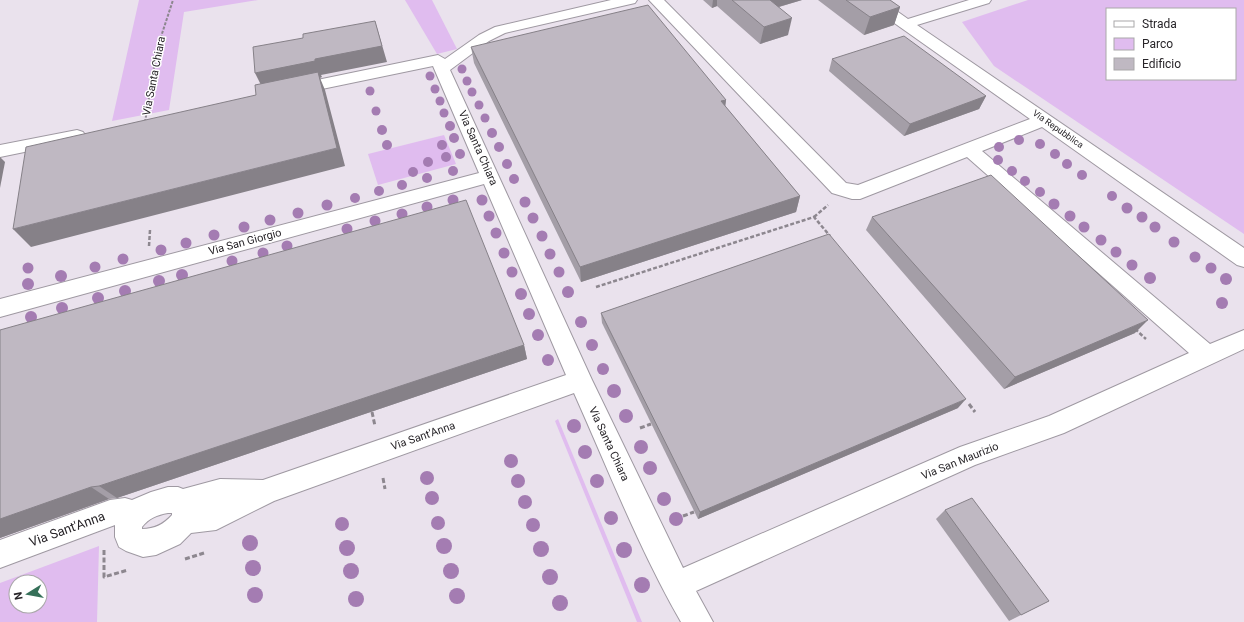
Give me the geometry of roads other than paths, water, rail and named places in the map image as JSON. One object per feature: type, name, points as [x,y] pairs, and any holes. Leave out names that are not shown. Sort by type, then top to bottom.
[{"type":"street","points":[[276,93],[438,60],[442,68],[484,38],[500,30],[630,0]]},
{"type":"street","points":[[656,0],[839,188],[852,192],[860,192],[1043,120]]},
{"type":"street","name":"Via Repubblica","points":[[871,0],[1244,259]]},
{"type":"street","points":[[906,24],[984,0]]},
{"type":"street","name":"Via Santa Chiara","points":[[442,68],[580,380],[676,585],[698,622]]},
{"type":"street","points":[[0,152],[90,133]]},
{"type":"street","points":[[969,149],[1208,356]]},
{"type":"street","name":"Via San Giorgio","points":[[0,308],[490,176]]},
{"type":"street","name":"Via San Maurizio","points":[[676,585],[969,455],[1055,425],[1244,339]]},
{"type":"street","name":"Via Sant'Anna","points":[[184,512],[216,517],[266,491],[580,380]]},
{"type":"street","points":[[178,500],[184,512],[176,531],[162,539],[150,543],[137,542],[129,536],[129,524],[136,514],[144,507],[156,502],[178,500]]},
{"type":"street","name":"Via Sant'Anna","points":[[0,554],[110,513],[125,511],[136,514]]}]
